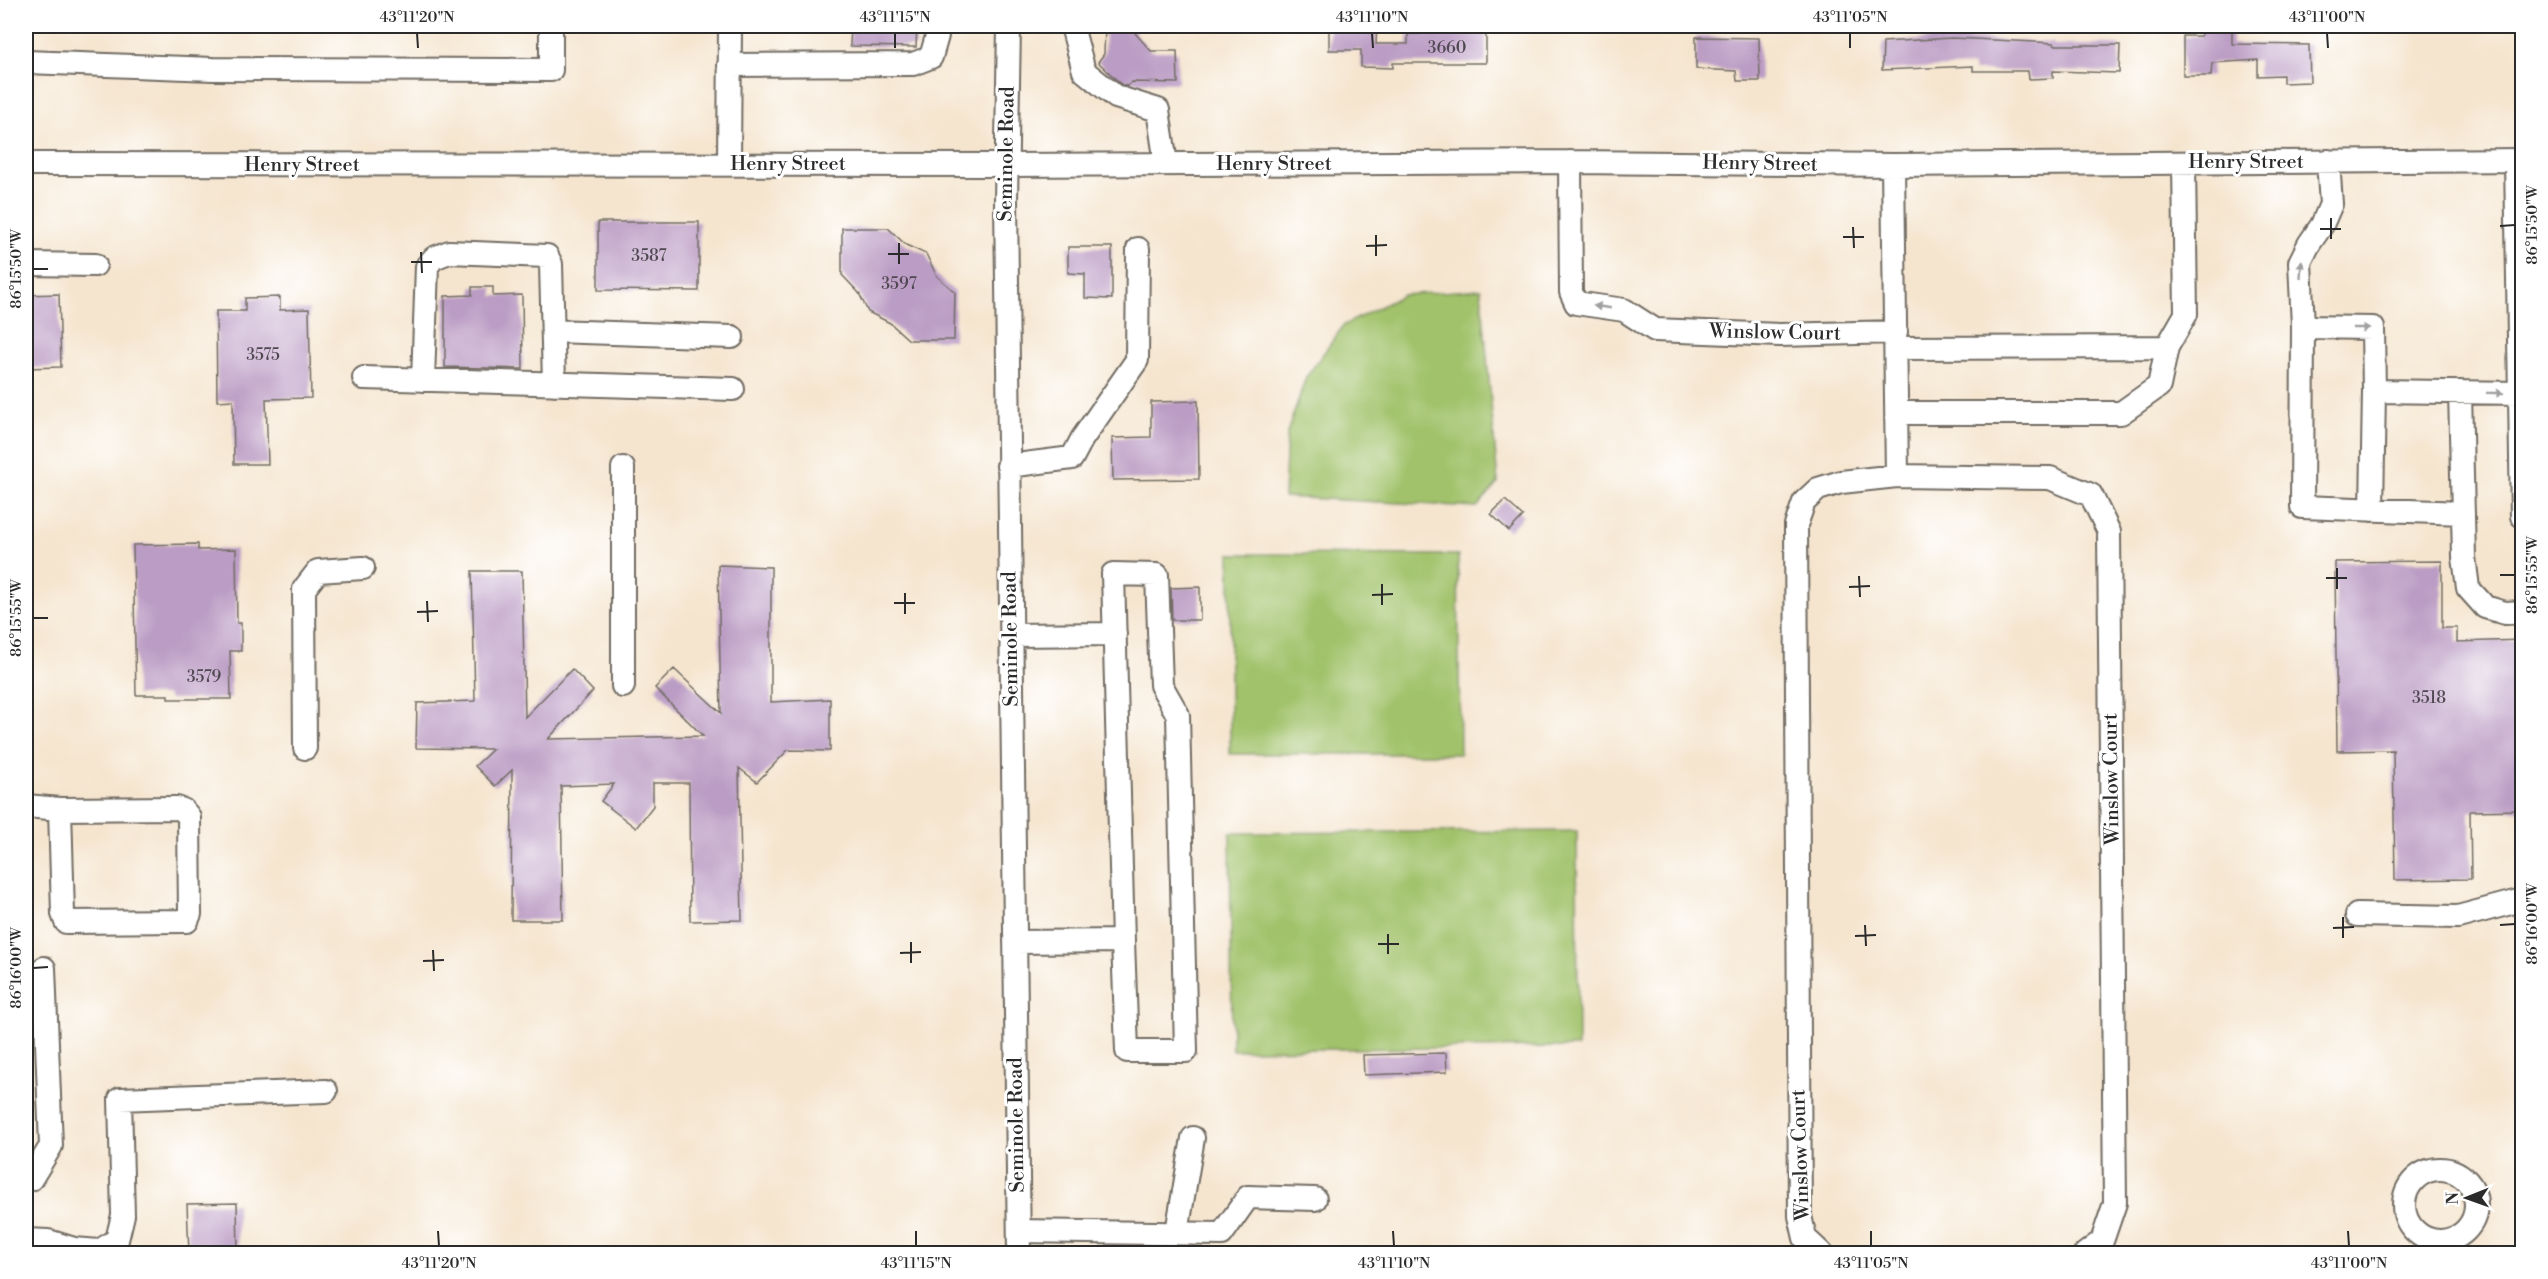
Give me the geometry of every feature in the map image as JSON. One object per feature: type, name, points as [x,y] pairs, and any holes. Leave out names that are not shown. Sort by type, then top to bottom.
[{"type":"street","points":[[26,62],[213,69],[551,70],[551,26]]},
{"type":"street","points":[[729,164],[730,26]]},
{"type":"street","points":[[729,65],[913,64],[931,57],[937,36],[936,26]]},
{"type":"street","name":"Seminole Road","points":[[1009,26],[1005,165],[1019,1254]]},
{"type":"street","points":[[1072,26],[1084,71],[1116,97],[1158,110],[1166,164]]},
{"type":"street","points":[[2519,160],[2523,516]]},
{"type":"street","name":"Henry Street","points":[[26,164],[1005,165],[1570,162],[1893,165],[2519,160]]},
{"type":"street","points":[[2328,161],[2331,204],[2322,225],[2300,262],[2303,327],[2302,507],[2463,513]]},
{"type":"street","name":"Winslow Court","points":[[1570,162],[1570,292],[1576,303],[1624,310],[1655,330],[1896,340],[2167,347]]},
{"type":"street","points":[[1896,413],[2121,412],[2159,386],[2167,347],[2186,314],[2184,163]]},
{"type":"street","points":[[1893,165],[1897,476]]},
{"type":"street","points":[[1008,466],[1072,458],[1082,439],[1137,360],[1138,249]]},
{"type":"street","points":[[423,380],[427,266],[434,258],[449,252],[547,256],[551,264],[554,384]]},
{"type":"street","points":[[26,264],[95,265]]},
{"type":"street","points":[[2303,327],[2373,328],[2372,510]]},
{"type":"street","points":[[553,332],[732,337]]},
{"type":"street","points":[[364,378],[733,389]]},
{"type":"street","points":[[2374,391],[2521,393]]},
{"type":"street","points":[[2460,392],[2464,558],[2468,588],[2486,608],[2505,613],[2523,612]]},
{"type":"street","points":[[623,468],[623,686]]},
{"type":"street","name":"Winslow Court","points":[[1822,1254],[1805,1238],[1800,1216],[1796,525],[1804,502],[1818,489],[1841,482],[1897,476],[2050,478],[2091,495],[2109,532],[2115,1203],[2102,1241],[2085,1254]]},
{"type":"street","points":[[305,748],[304,589],[318,571],[363,568]]},
{"type":"street","points":[[1113,574],[1157,575],[1161,685],[1178,715],[1186,1051],[1127,1051],[1123,941],[1113,574]]},
{"type":"street","points":[[1011,635],[1115,634]]},
{"type":"street","points":[[26,806],[60,809],[177,808],[186,813],[189,817],[190,914],[187,921],[70,924],[66,922],[63,914],[60,809]]},
{"type":"street","points":[[2357,915],[2458,917],[2523,900]]},
{"type":"street","points":[[1015,942],[1123,941]]},
{"type":"street","points":[[26,1179],[31,1179],[51,1146],[44,968]]},
{"type":"street","points":[[26,1240],[48,1241],[74,1249],[99,1251],[117,1240],[123,1215],[120,1099],[326,1091]]},
{"type":"street","points":[[1177,1232],[1193,1138]]},
{"type":"street","points":[[1019,1231],[1221,1234],[1248,1197],[1315,1199]]},
{"type":"green space","points":[[1481,289],[1498,483],[1477,507],[1284,497],[1287,433],[1306,377],[1344,325],[1403,295]]},
{"type":"green space","points":[[1230,554],[1458,555],[1460,754],[1230,754]]},
{"type":"green space","points":[[1577,831],[1578,1047],[1232,1050],[1230,833]]},
{"type":"building","points":[[851,26],[917,26],[916,47],[850,46]]},
{"type":"building","points":[[1105,26],[1135,26],[1135,33],[1151,51],[1177,51],[1178,83],[1132,82],[1127,86],[1122,85],[1098,62],[1104,54]]},
{"type":"building","points":[[1329,26],[1377,26],[1376,44],[1408,44],[1408,34],[1419,34],[1419,26],[1455,26],[1455,32],[1486,32],[1486,63],[1393,63],[1393,68],[1361,67],[1361,50],[1329,50]]},
{"type":"building","points":[[2202,29],[2232,29],[2232,44],[2309,45],[2310,82],[2283,83],[2283,75],[2258,76],[2258,60],[2212,63],[2211,76],[2183,76],[2183,36],[2201,36]]},
{"type":"building","points":[[1696,37],[1759,38],[1760,81],[1737,81],[1736,71],[1696,69]]},
{"type":"building","points":[[1952,38],[2054,43],[2054,45],[2120,45],[2119,73],[2053,71],[2053,78],[2029,79],[2028,71],[1973,71],[1973,66],[1882,70],[1883,42]]},
{"type":"building","points":[[598,222],[699,222],[699,291],[598,290]]},
{"type":"building","points":[[842,228],[888,228],[906,245],[926,254],[937,276],[955,292],[954,340],[909,340],[890,323],[868,312],[859,293],[842,275]]},
{"type":"building","points":[[1068,247],[1112,247],[1112,299],[1085,298],[1085,274],[1068,273]]},
{"type":"building","points":[[472,287],[493,287],[493,296],[522,295],[523,369],[445,367],[445,296],[472,295]]},
{"type":"building","points":[[59,294],[61,367],[26,368],[26,295]]},
{"type":"building","points":[[280,297],[280,310],[309,309],[311,398],[266,399],[268,464],[234,464],[233,400],[217,401],[216,311],[245,311],[245,298]]},
{"type":"building","points":[[1198,401],[1199,479],[1113,480],[1112,438],[1151,437],[1151,402]]},
{"type":"building","points":[[1505,500],[1523,516],[1509,531],[1491,514]]},
{"type":"building","points":[[198,544],[198,550],[236,549],[237,623],[241,623],[241,651],[230,651],[231,699],[168,699],[168,695],[136,695],[133,545]]},
{"type":"building","points":[[2442,561],[2442,628],[2457,628],[2457,642],[2523,640],[2523,810],[2470,811],[2471,879],[2395,880],[2393,750],[2337,751],[2335,562]]},
{"type":"building","points":[[718,565],[771,567],[771,702],[830,699],[830,751],[788,750],[757,782],[739,768],[742,920],[690,921],[689,783],[653,783],[653,806],[636,828],[601,801],[614,784],[561,786],[563,920],[511,920],[512,770],[495,786],[475,766],[493,749],[416,748],[417,703],[475,701],[472,571],[522,571],[525,717],[572,669],[593,691],[548,739],[703,736],[655,688],[674,669],[721,713]]},
{"type":"building","points":[[1200,587],[1200,620],[1172,620],[1171,588]]},
{"type":"building","points":[[1446,1053],[1447,1072],[1364,1075],[1363,1055]]},
{"type":"building","points":[[237,1203],[238,1254],[189,1254],[187,1204]]}]
